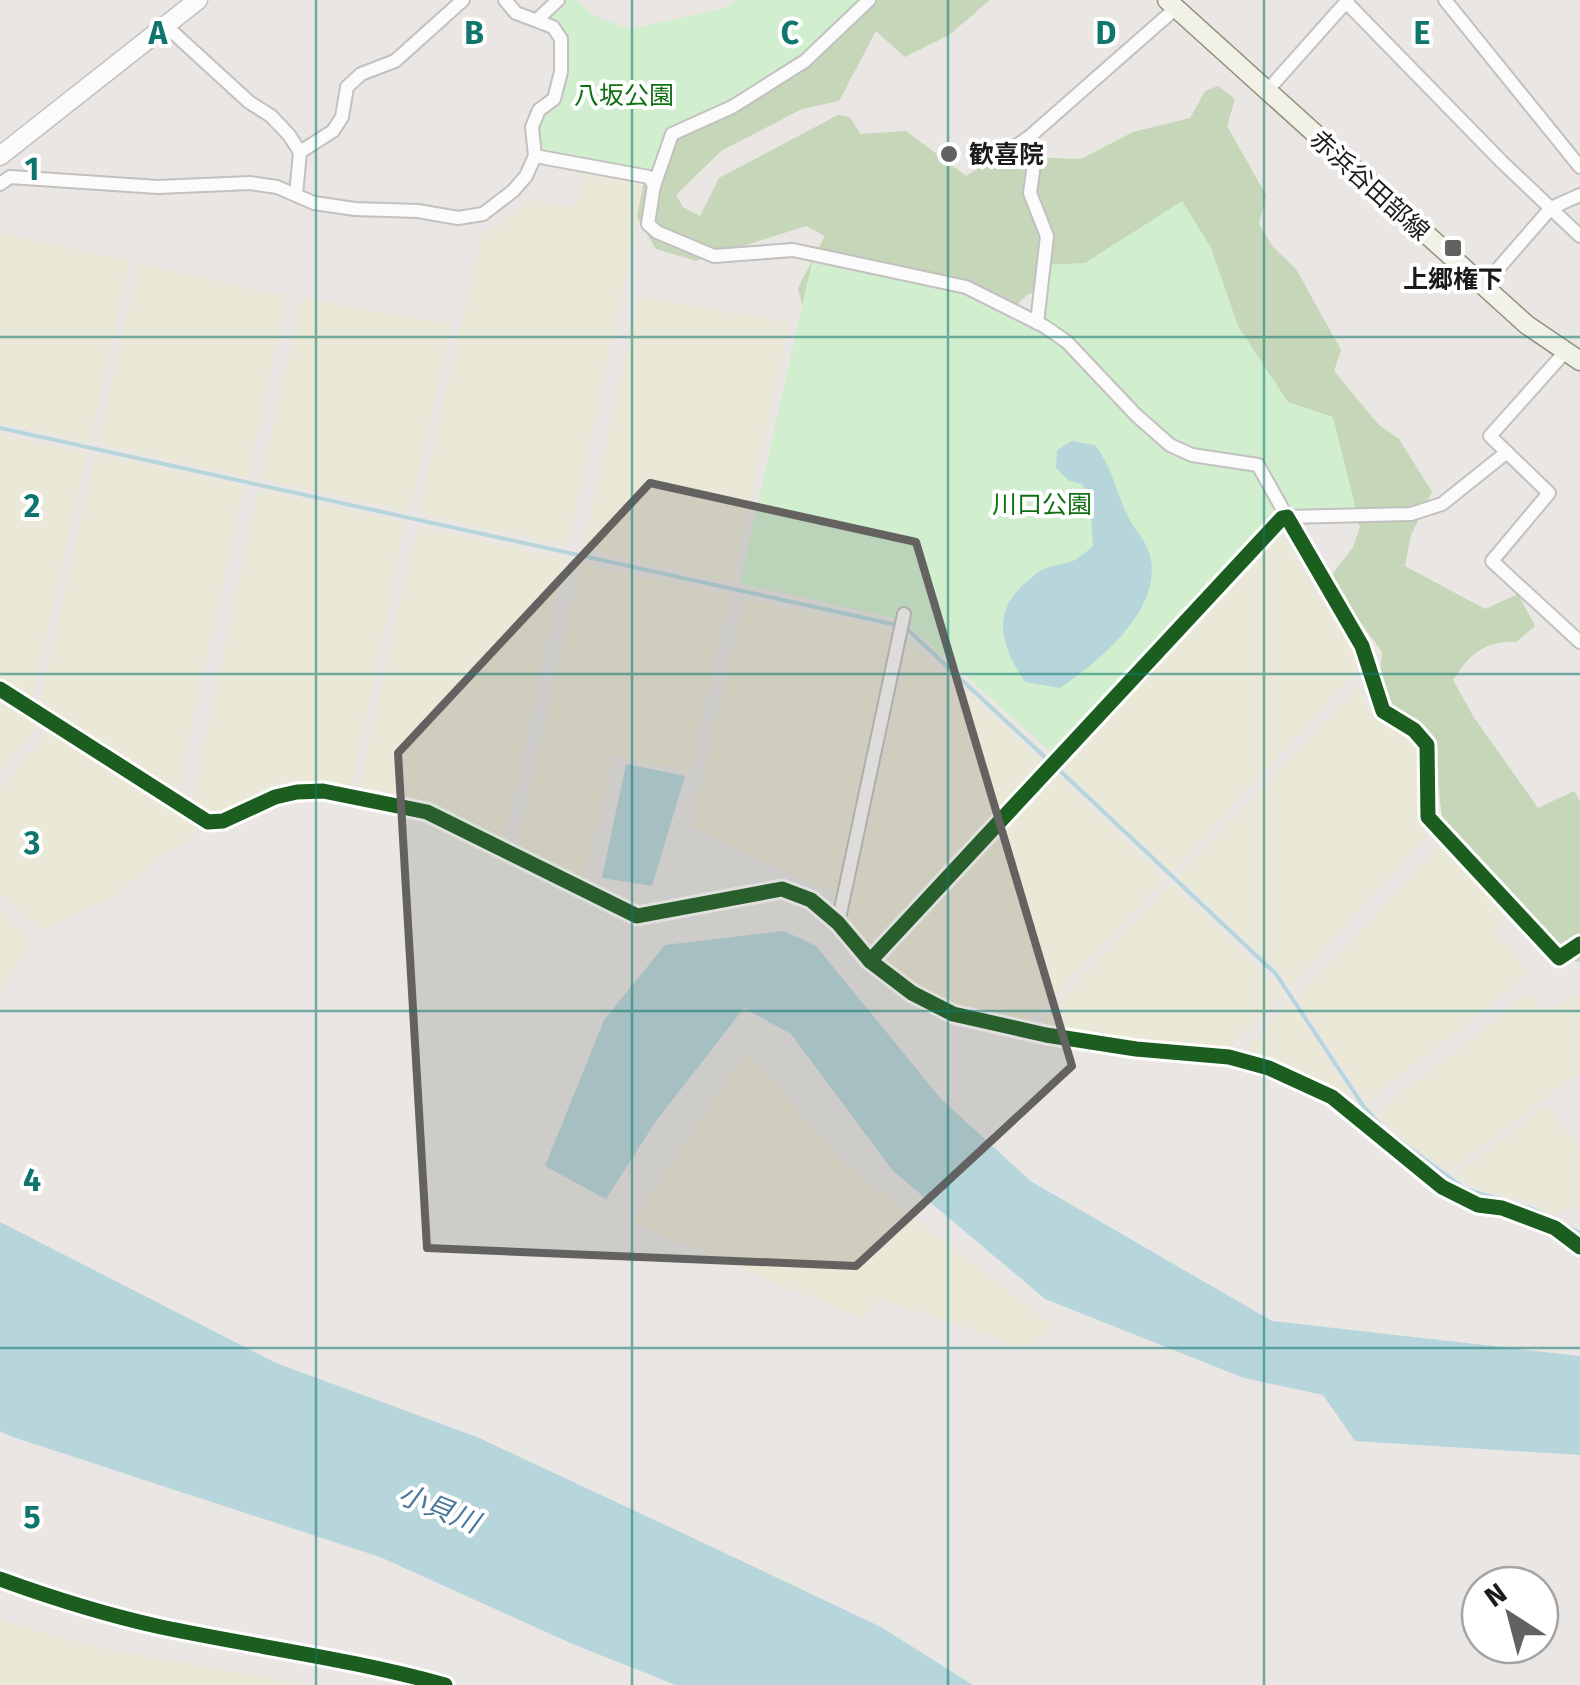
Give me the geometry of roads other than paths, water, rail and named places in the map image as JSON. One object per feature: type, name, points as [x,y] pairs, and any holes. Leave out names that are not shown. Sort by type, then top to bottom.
[{"type":"main road","name":"赤浜谷田部線","points":[[1171,4],[1482,286],[1527,325],[1573,357]]},
{"type":"street","points":[[0,156],[198,0]]},
{"type":"street","points":[[300,152],[333,131],[342,118],[348,87],[361,74],[395,61],[463,0]]},
{"type":"street","points":[[0,184],[10,178],[158,186],[250,182],[277,187],[314,202],[354,209],[418,211],[458,218],[483,214],[513,192],[526,176],[535,156],[532,127],[539,110],[554,99],[562,55],[561,39],[553,27],[538,18],[516,13],[505,0]]},
{"type":"street","points":[[538,18],[558,0]]},
{"type":"street","points":[[869,0],[805,61],[732,107],[672,134],[654,186],[648,224],[714,256],[793,250],[966,287],[1067,342],[1170,445],[1192,454],[1258,465],[1362,646],[1383,711],[1414,730],[1427,745],[1428,818],[1558,958],[1580,944]]},
{"type":"street","points":[[1445,0],[1580,167]]},
{"type":"street","points":[[1266,92],[1347,1],[1580,236]]},
{"type":"street","points":[[1013,148],[1171,4]]},
{"type":"street","points":[[166,26],[249,102],[272,116],[300,152],[296,195]]},
{"type":"street","points":[[1028,138],[1035,157],[1030,193],[1047,236],[1037,323]]},
{"type":"street","points":[[535,156],[649,177],[654,186]]},
{"type":"street","points":[[1482,286],[1551,208],[1580,195]]},
{"type":"street","points":[[1573,357],[1490,436],[1549,494],[1492,562],[1580,642]]},
{"type":"street","points":[[870,961],[1282,518],[1411,514],[1442,504],[1507,452]]},
{"type":"street","points":[[838,924],[904,614]]},
{"type":"street","points":[[0,690],[208,822],[223,821],[286,794],[323,790],[427,812],[637,916],[782,890],[811,900],[870,961],[912,993],[954,1014],[1046,1035],[1136,1049],[1229,1057],[1269,1068],[1332,1096],[1442,1186],[1478,1204],[1502,1208],[1555,1228],[1580,1247]]},
{"type":"water","points":[[1072,441],[1095,445],[1101,454],[1129,518],[1147,547],[1152,568],[1141,609],[1128,628],[1060,688],[1025,682],[1006,644],[1003,619],[1014,595],[1036,573],[1073,561],[1093,546],[1090,498],[1082,484],[1069,481],[1056,468],[1057,450]]},
{"type":"water","points":[[626,764],[685,776],[652,886],[602,878]]},
{"type":"water","points":[[784,931],[816,946],[941,1099],[1032,1182],[1272,1321],[1580,1356],[1580,1455],[1355,1441],[1323,1395],[1244,1378],[1045,1299],[893,1171],[791,1034],[744,1008],[656,1121],[606,1199],[545,1166],[604,1020],[665,945]]},
{"type":"water","name":"小貝川","points":[[0,1222],[276,1363],[477,1437],[881,1627],[973,1685],[676,1685],[575,1645],[380,1557],[10,1436],[0,1431]]},
{"type":"waterway","points":[[0,428],[897,625]]},
{"type":"waterway","points":[[906,628],[1049,761]]},
{"type":"waterway","points":[[1056,767],[1276,974],[1364,1107],[1385,1130],[1465,1189],[1535,1210],[1580,1233]]},
{"type":"place","name":"歓喜院","points":[[949,154]]},
{"type":"place","name":"上郷権下","points":[[1453,248]]},
{"type":"park label","name":"八坂公園","points":[[624,95]]},
{"type":"park label","name":"川口公園","points":[[1042,504]]}]
